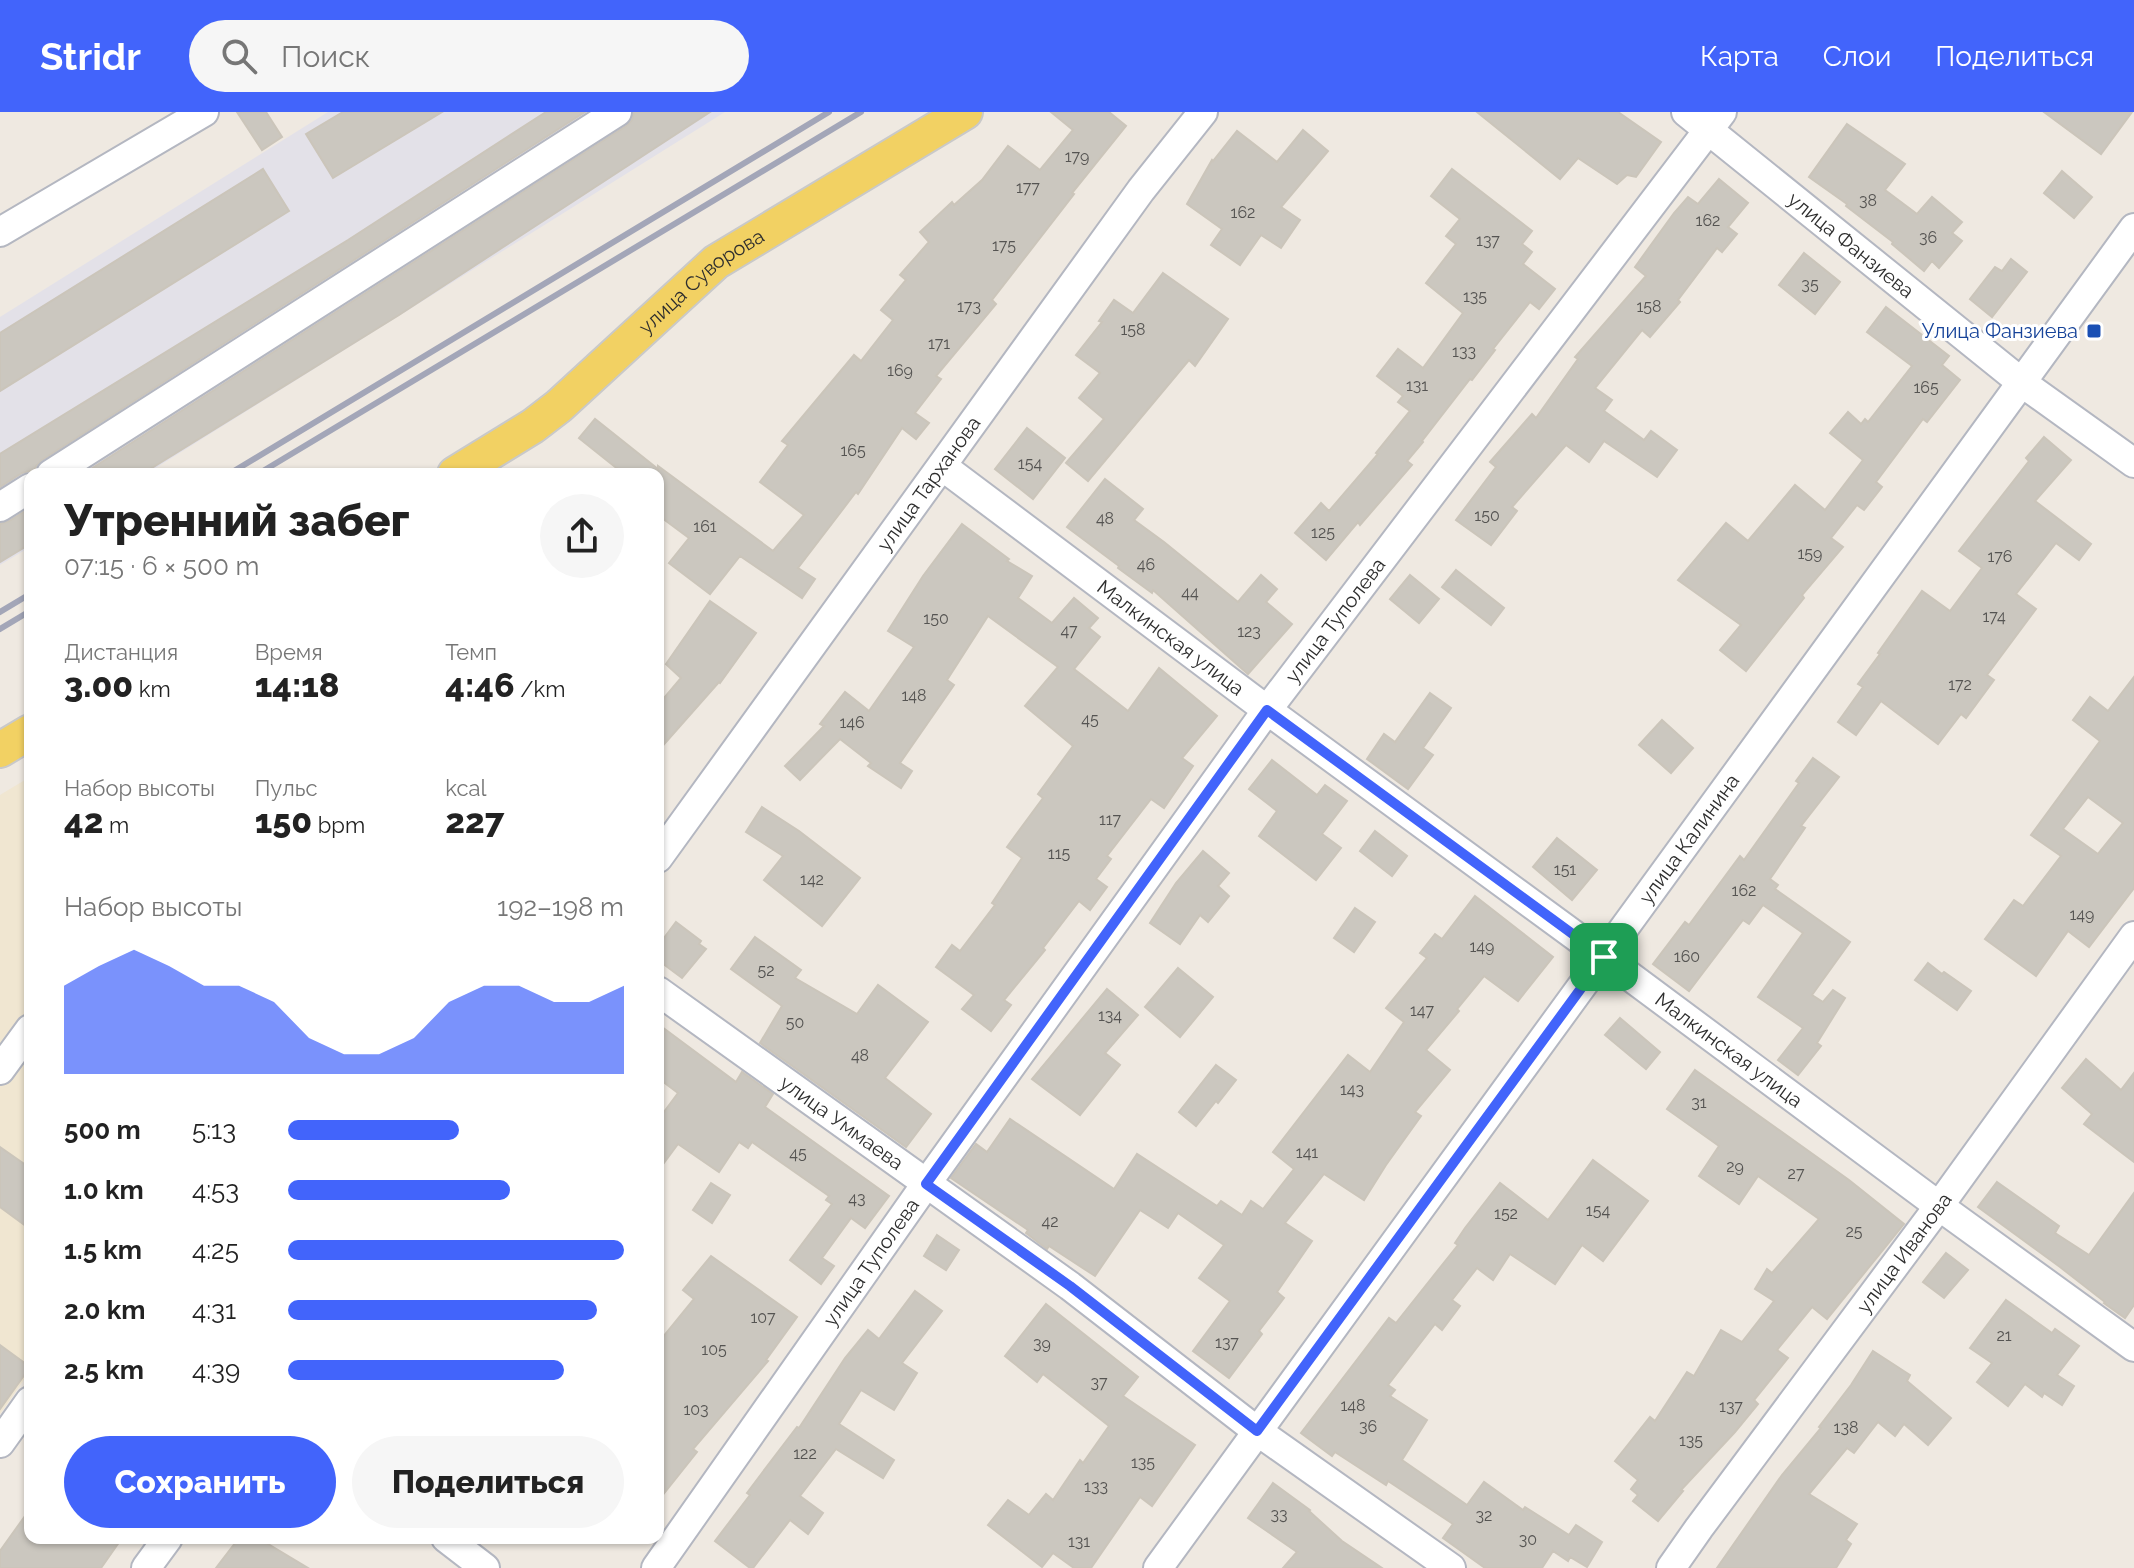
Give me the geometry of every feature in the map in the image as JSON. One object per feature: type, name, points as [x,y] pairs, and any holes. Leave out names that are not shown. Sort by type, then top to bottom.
[{"type":"main road","name":"улица Суворова","points":[[465,468],[533,426],[559,406],[716,262],[965,112]]},
{"type":"main road","points":[[0,750],[24,736]]},
{"type":"street","points":[[2,225],[204,112]]},
{"type":"street","points":[[60,468],[617,112]]},
{"type":"street","name":"улица Тарханова","points":[[664,850],[1141,190],[1203,112]]},
{"type":"street","name":"улица Фанзиева","points":[[1686,112],[1716,121],[2021,382],[2134,463]]},
{"type":"street","name":"улица Туполева","points":[[656,1568],[926,1184],[1267,710],[1716,121]]},
{"type":"street","name":"улица Калинина","points":[[1158,1568],[2134,228]]},
{"type":"street","name":"Малкинская улица","points":[[942,466],[1267,710],[2134,1347]]},
{"type":"street","points":[[0,507],[24,492]]},
{"type":"street","name":"улица Иванова","points":[[1671,1568],[2134,936]]},
{"type":"street","name":"улица Уммаева","points":[[664,995],[1070,1286],[1257,1431],[1451,1568]]},
{"type":"street","points":[[0,1070],[24,1037]]},
{"type":"street","points":[[0,1443],[24,1409]]},
{"type":"street","points":[[146,1568],[164,1544]]},
{"type":"street","points":[[454,1544],[485,1568]]},
{"type":"shaded area","points":[[328,112],[725,112],[156,468],[24,468],[24,551],[0,565],[0,317]]},
{"type":"shaded area","points":[[24,781],[24,1380],[0,1414],[0,795]]},
{"type":"building","points":[[237,112],[266,112],[282,137],[262,150]]},
{"type":"building","points":[[343,112],[442,112],[333,178],[306,134]]},
{"type":"building","points":[[546,112],[585,112],[42,460],[35,468],[24,468],[24,472],[0,487],[0,454],[348,240]]},
{"type":"building","points":[[634,112],[710,112],[399,315],[152,468],[92,468],[626,126]]},
{"type":"building","points":[[1051,112],[1109,112],[1126,126],[992,300],[996,304],[936,376],[941,379],[915,413],[929,423],[916,439],[902,428],[858,494],[856,492],[798,568],[815,579],[802,598],[740,556],[710,594],[669,563],[689,538],[664,519],[664,470],[773,551],[804,515],[760,482],[788,445],[782,441],[854,355],[861,361],[893,320],[881,310],[906,280],[900,275],[929,242],[920,232],[952,202],[954,205],[982,180],[1008,146],[1040,170],[1073,130]]},
{"type":"building","points":[[1477,112],[1618,112],[1661,142],[1636,177],[1627,175],[1617,184],[1578,158],[1560,179]]},
{"type":"building","points":[[2044,112],[2132,112],[2101,154]]},
{"type":"building","points":[[1847,124],[1905,164],[1885,190],[1917,214],[1932,197],[1962,222],[1952,233],[1962,241],[1939,268],[1932,261],[1924,271],[1847,204],[1809,177]]},
{"type":"building","points":[[1303,130],[1328,151],[1281,207],[1300,220],[1281,248],[1261,235],[1240,265],[1211,245],[1222,229],[1187,204],[1212,160],[1237,131],[1277,162]]},
{"type":"building","points":[[263,169],[289,211],[0,391],[0,333]]},
{"type":"building","points":[[1452,169],[1532,231],[1522,244],[1532,252],[1523,264],[1555,289],[1539,309],[1530,302],[1407,461],[1412,465],[1326,560],[1295,533],[1321,503],[1329,511],[1410,411],[1398,402],[1403,396],[1377,376],[1398,349],[1423,368],[1463,313],[1426,283],[1456,244],[1446,236],[1460,219],[1431,196]]},
{"type":"building","points":[[2062,171],[2092,197],[2074,218],[2044,193]]},
{"type":"building","points":[[1719,179],[1748,203],[1728,227],[1737,234],[1722,252],[1717,248],[1678,300],[1680,302],[1650,337],[1642,330],[1595,388],[1612,400],[1604,411],[1644,440],[1651,431],[1677,450],[1657,477],[1604,441],[1589,462],[1566,445],[1512,507],[1517,511],[1491,545],[1456,520],[1496,467],[1490,462],[1532,414],[1536,418],[1578,359],[1575,357],[1646,276],[1635,267],[1674,213],[1688,197],[1698,204]]},
{"type":"building","points":[[1804,253],[1840,282],[1815,314],[1779,285]]},
{"type":"building","points":[[2011,259],[2027,272],[1992,317],[1970,299],[1995,267],[2002,271]]},
{"type":"building","points":[[1163,273],[1228,319],[1195,366],[1189,360],[1088,481],[1066,463],[1104,419],[1079,398],[1100,373],[1076,355],[1102,322],[1099,321],[1114,300],[1133,313]]},
{"type":"building","points":[[1886,307],[1949,356],[1942,365],[1960,380],[1927,422],[1923,419],[1876,482],[1882,487],[1864,510],[1857,505],[1831,538],[1843,547],[1802,595],[1804,598],[1746,671],[1720,650],[1741,625],[1678,580],[1726,523],[1748,541],[1795,485],[1825,510],[1863,460],[1830,433],[1848,412],[1861,424],[1865,419],[1868,422],[1912,366],[1867,332]]},
{"type":"building","points":[[595,419],[657,468],[616,468],[579,438]]},
{"type":"building","points":[[1027,428],[1065,458],[1033,499],[995,469]]},
{"type":"building","points":[[2044,437],[2071,460],[2035,501],[2091,544],[2079,560],[2056,543],[2016,594],[2036,609],[1987,675],[1994,680],[1966,718],[1961,714],[1938,744],[1881,701],[1856,735],[1838,722],[1863,687],[1858,684],[1922,591],[1950,611],[1982,568],[1959,551]]},
{"type":"building","points":[[1105,479],[1143,509],[1134,520],[1238,602],[1261,575],[1277,589],[1266,602],[1292,624],[1248,674],[1153,590],[1152,593],[1067,527]]},
{"type":"building","points":[[24,512],[24,548],[0,562],[0,524]]},
{"type":"building","points":[[962,524],[1009,559],[1007,561],[1032,576],[1018,598],[1052,623],[1074,598],[1098,618],[1089,628],[1100,637],[1074,669],[1128,711],[1159,668],[1217,716],[1182,758],[1193,766],[1164,808],[1151,799],[1107,856],[1111,859],[1096,879],[1107,887],[1090,910],[1079,901],[1043,948],[1045,950],[1004,1000],[1011,1005],[991,1031],[962,1009],[974,995],[936,967],[952,945],[960,951],[995,905],[992,903],[1022,858],[1007,847],[1043,798],[1038,794],[1073,746],[1025,706],[1058,667],[988,616],[947,680],[954,685],[900,763],[912,771],[901,788],[868,766],[871,763],[840,739],[800,780],[785,766],[824,726],[820,724],[845,692],[869,711],[914,647],[888,631],[923,576]]},
{"type":"building","points":[[1456,570],[1504,608],[1491,625],[1442,587]]},
{"type":"building","points":[[1410,575],[1439,599],[1419,623],[1390,599]]},
{"type":"building","points":[[710,601],[756,633],[720,683],[664,744],[664,698],[681,678],[666,664]]},
{"type":"building","points":[[2134,677],[2134,888],[2089,947],[2068,931],[2036,976],[1985,939],[2014,900],[2023,906],[2061,856],[2031,835],[2100,741],[2073,720],[2090,697],[2108,711]],"holes":[[[2088,797],[2123,823],[2098,854],[2063,829]]]},
{"type":"building","points":[[1430,693],[1451,708],[1423,748],[1433,755],[1408,789],[1367,759],[1384,734],[1395,742]]},
{"type":"building","points":[[1662,720],[1693,748],[1671,773],[1639,745]]},
{"type":"building","points":[[1813,758],[1839,777],[1801,826],[1805,828],[1770,879],[1778,885],[1775,889],[1850,942],[1812,995],[1823,1002],[1833,990],[1845,998],[1817,1043],[1821,1046],[1798,1075],[1778,1060],[1803,1028],[1758,997],[1803,933],[1763,905],[1749,924],[1743,920],[1689,991],[1653,964],[1685,922],[1689,925],[1740,856],[1744,860],[1799,783],[1796,781]]},
{"type":"building","points":[[1272,760],[1317,795],[1325,785],[1347,801],[1322,834],[1341,848],[1316,880],[1259,836],[1277,811],[1249,789]]},
{"type":"building","points":[[762,807],[860,878],[822,926],[764,880],[783,856],[746,832]]},
{"type":"building","points":[[1375,831],[1407,856],[1392,876],[1360,851]]},
{"type":"building","points":[[1557,838],[1597,870],[1572,900],[1533,867]]},
{"type":"building","points":[[1203,851],[1229,873],[1218,886],[1229,896],[1208,922],[1200,915],[1180,944],[1150,923],[1176,883]]},
{"type":"building","points":[[1475,896],[1553,957],[1518,1001],[1484,976],[1457,1009],[1459,1011],[1426,1050],[1450,1070],[1415,1112],[1421,1116],[1364,1200],[1324,1174],[1285,1223],[1312,1241],[1277,1292],[1284,1298],[1229,1378],[1193,1351],[1230,1301],[1199,1278],[1224,1245],[1178,1213],[1168,1228],[1140,1210],[1095,1276],[1049,1246],[1047,1249],[1026,1233],[1028,1230],[951,1178],[976,1144],[987,1152],[1010,1119],[1114,1189],[1137,1154],[1217,1206],[1221,1201],[1242,1215],[1251,1201],[1263,1209],[1294,1169],[1273,1152],[1348,1055],[1370,1072],[1404,1022],[1386,1008],[1427,958],[1420,953],[1435,934],[1442,939]]},
{"type":"building","points":[[1355,908],[1375,922],[1354,952],[1334,938]]},
{"type":"building","points":[[676,922],[701,941],[699,944],[706,949],[682,978],[664,964],[664,938]]},
{"type":"building","points":[[755,937],[801,970],[795,978],[857,1014],[878,985],[928,1022],[885,1078],[931,1114],[906,1147],[760,1043],[782,1006],[731,969]]},
{"type":"building","points":[[1928,963],[1971,991],[1957,1010],[1915,980]]},
{"type":"building","points":[[1178,968],[1213,997],[1180,1037],[1145,1007]]},
{"type":"building","points":[[1107,989],[1138,1015],[1105,1053],[1120,1065],[1080,1115],[1032,1079]]},
{"type":"building","points":[[1620,1018],[1660,1052],[1646,1069],[1605,1035]]},
{"type":"building","points":[[664,1028],[736,1082],[742,1072],[773,1094],[765,1107],[889,1196],[865,1228],[851,1218],[822,1258],[834,1266],[821,1284],[790,1260],[832,1204],[826,1200],[829,1196],[752,1142],[748,1148],[739,1142],[719,1172],[678,1144],[664,1163],[664,1112],[678,1093],[664,1082]]},
{"type":"building","points":[[2086,1059],[2121,1090],[2134,1073],[2134,1162],[2084,1124],[2092,1114],[2062,1088]]},
{"type":"building","points":[[1216,1065],[1236,1080],[1196,1126],[1179,1112]]},
{"type":"building","points":[[1695,1070],[1849,1180],[1904,1224],[1827,1319],[1812,1307],[1777,1350],[1788,1358],[1754,1400],[1758,1404],[1681,1490],[1658,1521],[1633,1501],[1638,1495],[1631,1489],[1638,1480],[1615,1461],[1650,1417],[1655,1421],[1687,1372],[1694,1376],[1721,1330],[1742,1342],[1774,1301],[1755,1289],[1767,1269],[1772,1273],[1819,1219],[1758,1176],[1739,1204],[1699,1176],[1719,1146],[1667,1109]]},
{"type":"building","points":[[0,1147],[24,1164],[24,1225],[0,1207]]},
{"type":"building","points":[[1593,1160],[1648,1201],[1603,1261],[1582,1245],[1555,1284],[1510,1254],[1493,1280],[1477,1268],[1452,1300],[1460,1306],[1442,1330],[1435,1324],[1388,1385],[1395,1390],[1390,1396],[1427,1420],[1402,1460],[1467,1505],[1484,1482],[1523,1510],[1525,1507],[1569,1535],[1576,1525],[1602,1542],[1587,1567],[1570,1557],[1568,1561],[1553,1551],[1542,1568],[1485,1568],[1443,1538],[1453,1524],[1388,1481],[1386,1485],[1335,1452],[1332,1456],[1301,1433],[1389,1318],[1396,1323],[1458,1245],[1455,1243],[1465,1228],[1500,1183],[1548,1220]]},
{"type":"building","points":[[1997,1182],[2059,1226],[2055,1233],[2089,1255],[2134,1193],[2134,1305],[2125,1318],[1978,1207]]},
{"type":"building","points":[[711,1183],[730,1195],[712,1223],[693,1210]]},
{"type":"building","points":[[937,1235],[959,1250],[946,1270],[924,1256]]},
{"type":"building","points":[[1946,1253],[1968,1270],[1944,1298],[1923,1282]]},
{"type":"building","points":[[711,1256],[797,1317],[768,1361],[693,1449],[697,1452],[664,1493],[664,1336],[694,1299],[683,1290]]},
{"type":"building","points":[[915,1291],[942,1311],[902,1363],[917,1373],[894,1410],[861,1390],[839,1424],[894,1460],[883,1478],[836,1449],[800,1496],[823,1513],[808,1534],[790,1520],[750,1568],[715,1541],[750,1495],[747,1493],[799,1428],[845,1358],[868,1330],[879,1339]]},
{"type":"building","points":[[2006,1300],[2052,1333],[2055,1329],[2079,1346],[2057,1375],[2074,1386],[2062,1405],[2044,1393],[2042,1397],[2025,1384],[2008,1406],[1977,1382],[1992,1363],[1970,1348]]},
{"type":"building","points":[[1046,1304],[1138,1377],[1123,1396],[1195,1445],[1152,1506],[1140,1497],[1091,1568],[1074,1568],[1053,1553],[1042,1567],[988,1525],[1008,1500],[1029,1515],[1046,1494],[1053,1500],[1080,1460],[1083,1463],[1109,1426],[1043,1374],[1037,1382],[1005,1356]]},
{"type":"building","points":[[0,1345],[24,1363],[24,1375],[0,1409]]},
{"type":"building","points":[[1873,1351],[1910,1375],[1907,1381],[1951,1418],[1928,1445],[1904,1424],[1895,1436],[1878,1422],[1854,1453],[1847,1448],[1809,1494],[1857,1524],[1846,1540],[1851,1544],[1836,1568],[1717,1568],[1782,1475],[1821,1428]]},
{"type":"building","points":[[1273,1483],[1310,1510],[1342,1541],[1382,1568],[1283,1568],[1297,1552],[1248,1518]]},
{"type":"building","points":[[24,1517],[24,1544],[118,1544],[101,1568],[0,1568],[0,1551]]},
{"type":"building","points":[[234,1544],[268,1544],[308,1568],[216,1568]]},
{"type":"railway","points":[[239,468],[829,112]]},
{"type":"railway","points":[[268,468],[861,112]]},
{"type":"railway","points":[[0,612],[24,598]]},
{"type":"railway","points":[[0,629],[24,615]]},
{"type":"place","name":"Улица Фанзиева","points":[[2094,331]]},
{"type":"route","points":[[1267,710],[1604,957],[1257,1431],[1070,1286],[926,1184],[1267,710]]}]
